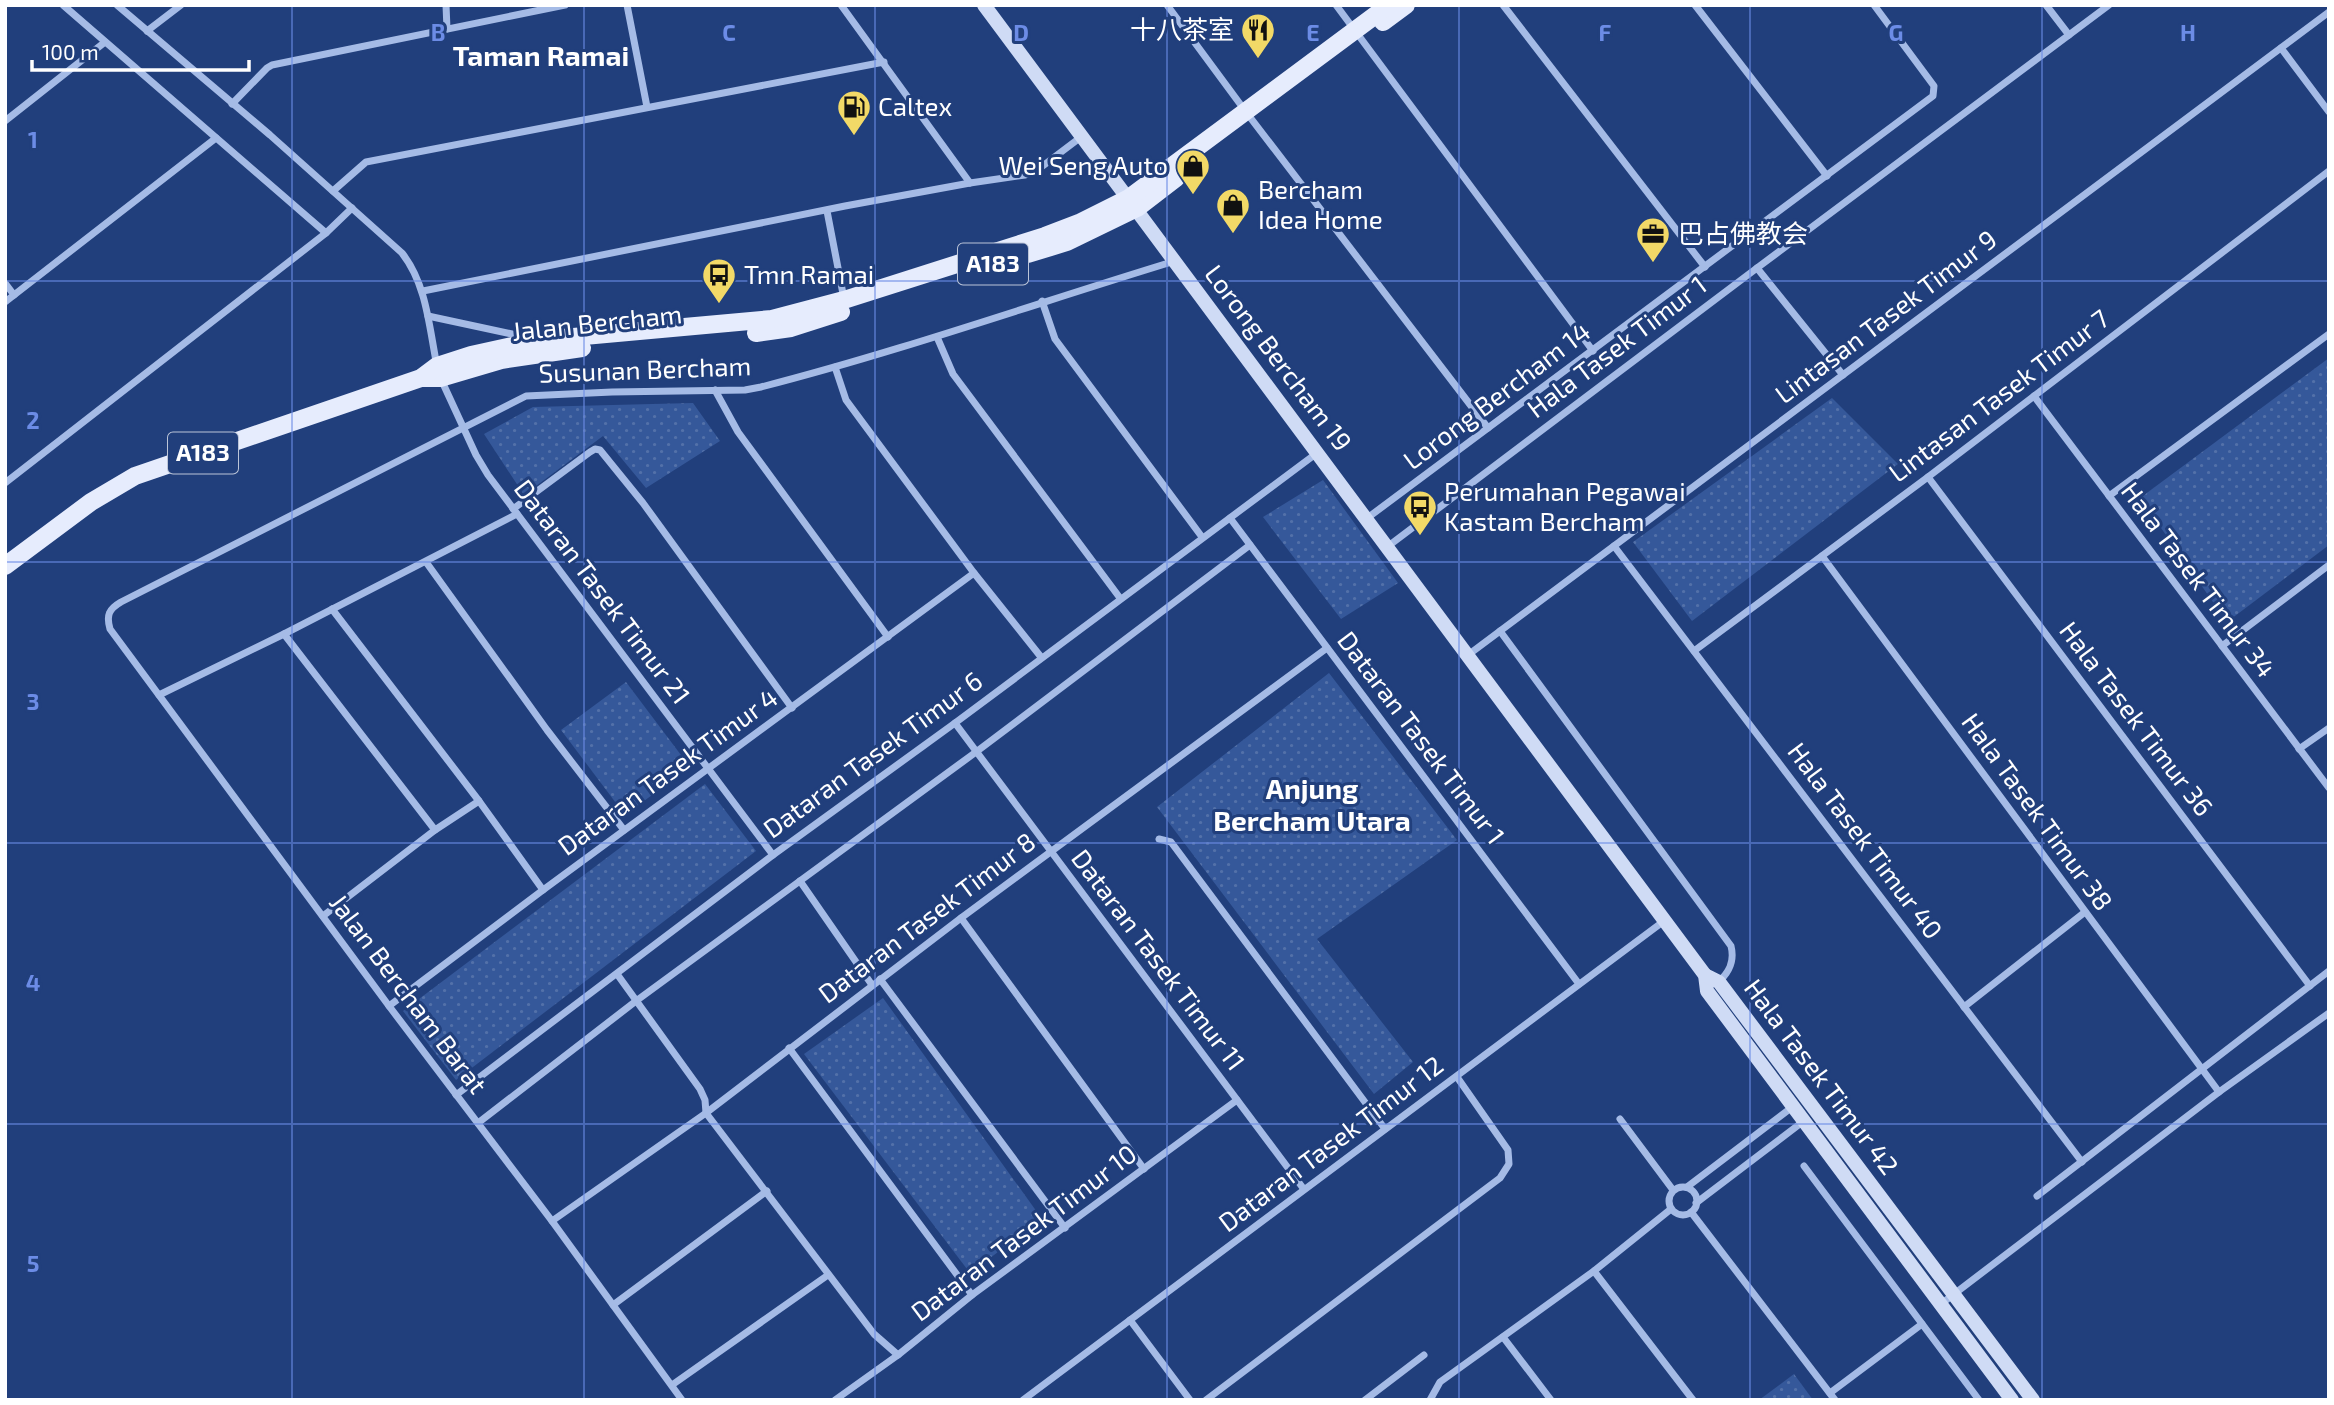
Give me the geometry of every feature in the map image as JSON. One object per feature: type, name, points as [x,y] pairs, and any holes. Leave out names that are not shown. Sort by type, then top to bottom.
[{"type":"main road","name":"Jalan Bercham","points":[[1358,35],[1390,5]]},
{"type":"main road","name":"Jalan Bercham","points":[[5,566],[91,502],[135,476],[421,377],[501,360],[588,346],[777,331],[1133,203],[1358,35],[1406,5]]},
{"type":"main road","name":"Jalan Bercham","points":[[439,372],[471,355],[540,340],[762,321],[845,305]]},
{"type":"street","points":[[63,5],[326,233]]},
{"type":"street","name":"Dataran Tasek Timur 21","points":[[117,5],[333,191],[402,253],[414,268],[423,291],[439,372],[463,428],[488,475],[773,855]]},
{"type":"street","points":[[147,31],[181,5]]},
{"type":"street","points":[[446,5],[447,29]]},
{"type":"street","points":[[232,104],[272,65],[565,5]]},
{"type":"street","points":[[627,5],[647,107]]},
{"type":"street","points":[[841,5],[970,183]]},
{"type":"street","name":"Lorong Bercham 19","points":[[984,5],[1704,975]]},
{"type":"street","points":[[1167,5],[1249,117],[1488,428]]},
{"type":"street","points":[[1336,5],[1593,351]]},
{"type":"street","points":[[1503,5],[1705,267]]},
{"type":"street","points":[[1695,5],[1827,176]]},
{"type":"street","name":"Lorong Bercham 14","points":[[1366,519],[1934,96],[1935,90],[1931,81],[1874,5]]},
{"type":"street","points":[[2046,5],[2069,35]]},
{"type":"street","name":"Hala Tasek Timur 1","points":[[1387,547],[2109,5]]},
{"type":"street","name":"Lintasan Tasek Timur 9","points":[[1468,655],[2329,12]]},
{"type":"street","points":[[5,121],[105,41]]},
{"type":"street","points":[[2281,48],[2329,112]]},
{"type":"street","points":[[333,191],[366,162],[884,62]]},
{"type":"street","points":[[423,291],[970,183],[1026,175],[1040,168],[1082,136]]},
{"type":"street","points":[[5,302],[216,138]]},
{"type":"street","name":"Lintasan Tasek Timur 7","points":[[1694,651],[1928,477],[2329,171]]},
{"type":"street","points":[[5,483],[326,233],[352,208]]},
{"type":"street","points":[[827,211],[845,305]]},
{"type":"street","name":"Susunan Bercham","points":[[108,611],[121,601],[526,396],[761,387],[937,337],[1175,260]]},
{"type":"street","points":[[1757,268],[1843,375]]},
{"type":"street","points":[[5,283],[14,295]]},
{"type":"street","points":[[1042,301],[1055,339],[1202,537]]},
{"type":"street","points":[[428,316],[540,340]]},
{"type":"street","points":[[2109,496],[2329,334]]},
{"type":"street","points":[[937,337],[953,374],[1121,598]]},
{"type":"street","points":[[835,367],[846,400],[974,573],[1041,657]]},
{"type":"street","points":[[715,390],[738,432],[888,637]]},
{"type":"street","name":"Hala Tasek Timur 34","points":[[2034,396],[2329,788]]},
{"type":"street","points":[[159,695],[426,562],[515,511],[594,449],[600,450],[643,503],[792,708]]},
{"type":"street","name":"Dataran Tasek Timur 6","points":[[456,1094],[773,855],[955,723],[1317,452]]},
{"type":"street","name":"Hala Tasek Timur 36","points":[[1928,477],[2310,986]]},
{"type":"street","name":"Dataran Tasek Timur 1","points":[[1230,518],[1579,984]]},
{"type":"street","points":[[478,1123],[636,1001],[976,752],[1250,545]]},
{"type":"street","name":"Hala Tasek Timur 40","points":[[1614,546],[2082,1162]]},
{"type":"street","name":"Hala Tasek Timur 38","points":[[1822,556],[2219,1092]]},
{"type":"street","points":[[426,562],[547,730],[624,830]]},
{"type":"street","points":[[2222,646],[2329,565]]},
{"type":"street","name":"Dataran Tasek Timur 4","points":[[389,1006],[974,573]]},
{"type":"street","points":[[332,609],[479,801],[543,890]]},
{"type":"street","name":"Jalan Bercham Barat","points":[[108,611],[110,629],[682,1400]]},
{"type":"street","points":[[1500,631],[1731,946],[1731,967],[1719,982],[1707,991]]},
{"type":"street","points":[[284,634],[435,830]]},
{"type":"street","name":"Dataran Tasek Timur 8","points":[[552,1222],[706,1113],[1050,851],[1327,648]]},
{"type":"street","name":"Dataran Tasek Timur 11","points":[[955,723],[1303,1188]]},
{"type":"street","points":[[2299,749],[2329,728]]},
{"type":"street","points":[[323,916],[435,830],[479,801]]},
{"type":"street","points":[[1159,839],[1171,842],[1385,1129]]},
{"type":"street","points":[[800,881],[872,985]]},
{"type":"street","points":[[1964,1007],[2085,912]]},
{"type":"street","points":[[961,918],[1144,1169]]},
{"type":"street","name":"Dataran Tasek Timur 12","points":[[1023,1400],[1664,920]]},
{"type":"street","points":[[2037,1196],[2329,971]]},
{"type":"street","points":[[617,974],[700,1089],[705,1100],[706,1113],[874,1334],[898,1354]]},
{"type":"street","name":"Hala Tasek Timur 42","points":[[1704,975],[1719,982],[2033,1400]]},
{"type":"street","name":"Hala Tasek Timur 42","points":[[1704,975],[1707,991],[2012,1400]]},
{"type":"street","points":[[880,979],[1065,1228]]},
{"type":"street","points":[[1941,1304],[2219,1092],[2329,1013]]},
{"type":"street","points":[[789,1048],[972,1295]]},
{"type":"street","points":[[1206,1400],[1500,1178],[1509,1164],[1508,1150],[1457,1077]]},
{"type":"street","points":[[1687,1188],[1805,1097]]},
{"type":"street","name":"Dataran Tasek Timur 10","points":[[835,1400],[972,1295],[1237,1100]]},
{"type":"street","points":[[1691,1212],[1696,1203],[1816,1111]]},
{"type":"street","points":[[1620,1119],[1673,1190]]},
{"type":"street","points":[[1804,1166],[1979,1400]]},
{"type":"street","points":[[1691,1212],[1678,1214],[1671,1209],[1669,1199],[1673,1190],[1679,1187],[1687,1188],[1695,1194],[1696,1203]]},
{"type":"street","points":[[613,1305],[767,1191]]},
{"type":"street","points":[[1430,1400],[1440,1382],[1594,1271],[1671,1209]]},
{"type":"street","points":[[1691,1212],[1833,1396],[1922,1324]]},
{"type":"street","points":[[1594,1271],[1693,1400]]},
{"type":"street","points":[[672,1385],[828,1275]]},
{"type":"street","points":[[1130,1320],[1190,1400]]},
{"type":"street","points":[[1503,1337],[1551,1400]]},
{"type":"street","points":[[1365,1400],[1424,1355]]},
{"type":"shaded area","points":[[2329,358],[2329,545],[2227,622],[2140,498]]},
{"type":"shaded area","points":[[1832,398],[1898,464],[1692,621],[1633,542]]},
{"type":"shaded area","points":[[693,403],[720,441],[646,488],[603,436],[524,495],[484,434],[533,407]]},
{"type":"shaded area","points":[[1323,480],[1398,583],[1341,619],[1263,517]]},
{"type":"shaded area","points":[[1329,673],[1457,840],[1317,939],[1413,1062],[1374,1094],[1157,807]]},
{"type":"shaded area","points":[[626,682],[690,767],[625,815],[561,730]]},
{"type":"shaded area","points":[[705,784],[756,851],[456,1080],[403,1011]]},
{"type":"shaded area","points":[[883,998],[1042,1219],[970,1273],[804,1054]]},
{"type":"shaded area","points":[[1794,1374],[1813,1400],[1759,1400]]},
{"type":"place","name":"十八茶室","points":[[1258,60]]},
{"type":"place","name":"Caltex","points":[[854,137]]},
{"type":"place","name":"Wei Seng Auto","points":[[1193,196]]},
{"type":"place","name":"Bercham Idea Home","points":[[1233,235]]},
{"type":"place","name":"巴占佛教会","points":[[1653,264]]},
{"type":"place","name":"Tmn Ramai","points":[[719,305]]},
{"type":"place","name":"Perumahan Pegawai Kastam Bercham","points":[[1420,537]]},
{"type":"district","name":"Taman Ramai","points":[[541,56]]},
{"type":"district","name":"Anjung Bercham Utara","points":[[1312,805]]}]
